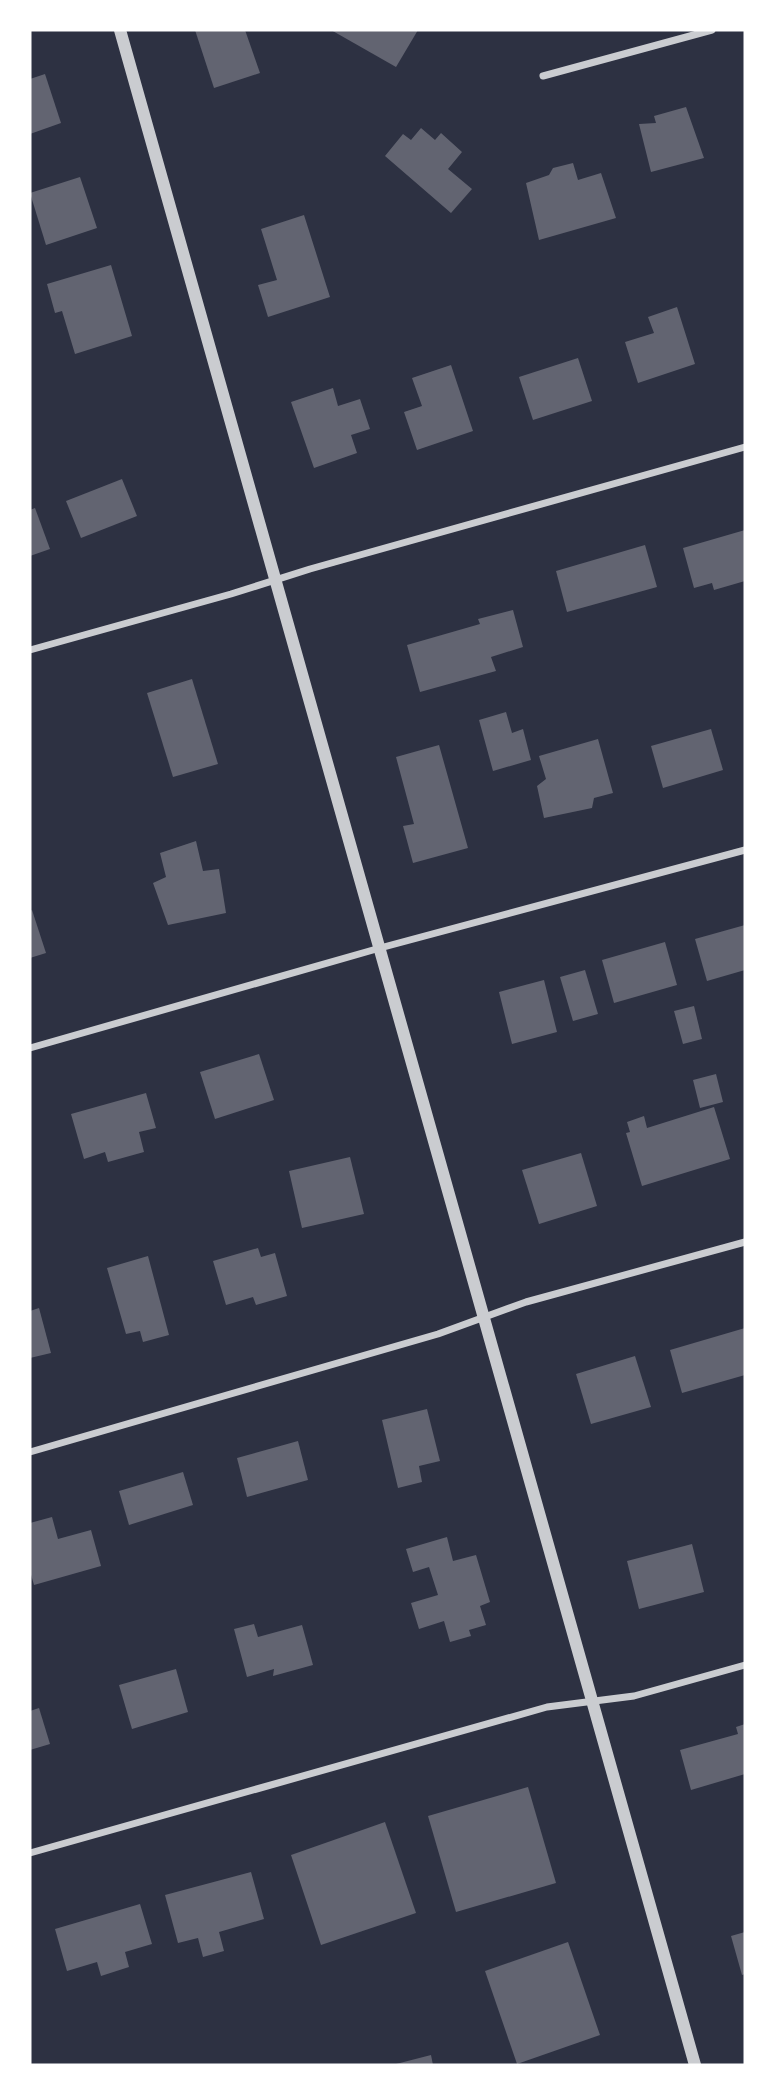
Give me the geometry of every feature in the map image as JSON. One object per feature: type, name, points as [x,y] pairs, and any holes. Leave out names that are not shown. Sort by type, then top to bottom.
[{"type":"street","points":[[120,30],[695,2065]]},
{"type":"street","points":[[543,76],[712,30]]},
{"type":"street","points":[[30,650],[745,447]]},
{"type":"street","points":[[30,1048],[380,948],[745,850]]},
{"type":"street","points":[[30,1452],[438,1334],[526,1302],[745,1242]]},
{"type":"street","points":[[30,1853],[547,1707],[634,1696],[745,1665]]},
{"type":"building","points":[[195,30],[245,30],[260,73],[214,88]]},
{"type":"building","points":[[331,30],[418,30],[396,67]]},
{"type":"building","points":[[45,74],[61,123],[30,134],[30,79]]},
{"type":"building","points":[[686,107],[704,158],[651,172],[639,124],[656,123],[654,116]]},
{"type":"building","points":[[421,128],[435,140],[441,133],[462,152],[448,169],[472,189],[451,213],[385,156],[403,134],[411,140]]},
{"type":"building","points":[[573,163],[578,180],[601,173],[616,218],[539,240],[526,183],[549,175],[553,168]]},
{"type":"building","points":[[80,177],[97,228],[46,245],[30,193]]},
{"type":"building","points":[[304,215],[330,297],[268,317],[258,285],[277,280],[261,229]]},
{"type":"building","points":[[111,265],[132,336],[75,354],[62,311],[55,313],[47,284]]},
{"type":"building","points":[[677,307],[695,364],[638,383],[625,342],[654,333],[648,317]]},
{"type":"building","points":[[578,358],[592,401],[533,420],[519,377]]},
{"type":"building","points":[[451,365],[473,431],[417,450],[404,412],[422,406],[412,378]]},
{"type":"building","points":[[333,388],[338,406],[360,399],[370,429],[351,435],[357,453],[314,468],[291,402]]},
{"type":"building","points":[[122,479],[137,516],[81,538],[66,501]]},
{"type":"building","points":[[35,508],[50,549],[30,556],[30,510]]},
{"type":"building","points":[[745,530],[745,581],[714,590],[712,583],[694,588],[683,548]]},
{"type":"building","points":[[645,545],[657,587],[567,612],[556,571]]},
{"type":"building","points":[[513,610],[523,647],[491,657],[496,671],[420,692],[407,645],[480,624],[478,619]]},
{"type":"building","points":[[192,679],[218,764],[173,777],[147,693]]},
{"type":"building","points":[[506,712],[512,733],[523,729],[531,760],[493,771],[479,720]]},
{"type":"building","points":[[711,729],[723,770],[663,788],[651,746]]},
{"type":"building","points":[[598,739],[613,793],[594,798],[592,808],[544,818],[537,786],[546,779],[539,756]]},
{"type":"building","points":[[439,745],[468,848],[413,863],[403,826],[414,824],[396,757]]},
{"type":"building","points":[[196,841],[203,871],[219,869],[226,913],[168,925],[153,883],[166,877],[160,853]]},
{"type":"building","points":[[32,910],[46,953],[30,958],[30,911]]},
{"type":"building","points":[[745,925],[745,970],[707,981],[695,939]]},
{"type":"building","points":[[665,942],[677,985],[614,1003],[602,960]]},
{"type":"building","points":[[585,970],[598,1014],[573,1021],[560,977]]},
{"type":"building","points":[[544,980],[557,1032],[512,1044],[499,992]]},
{"type":"building","points":[[694,1006],[702,1039],[683,1044],[674,1011]]},
{"type":"building","points":[[259,1054],[274,1100],[215,1119],[200,1072]]},
{"type":"building","points":[[716,1074],[723,1102],[700,1108],[693,1080]]},
{"type":"building","points":[[146,1093],[156,1128],[139,1132],[144,1152],[108,1162],[105,1152],[84,1159],[71,1114]]},
{"type":"building","points":[[714,1107],[730,1159],[642,1186],[626,1133],[630,1132],[627,1122],[644,1116],[647,1128]]},
{"type":"building","points":[[581,1153],[597,1206],[539,1224],[522,1170]]},
{"type":"building","points":[[350,1157],[364,1214],[302,1228],[289,1171]]},
{"type":"building","points":[[258,1248],[261,1257],[275,1253],[287,1296],[256,1305],[253,1297],[226,1305],[213,1261]]},
{"type":"building","points":[[148,1256],[169,1335],[143,1342],[140,1331],[126,1334],[107,1268]]},
{"type":"building","points":[[39,1308],[51,1353],[30,1358],[30,1311]]},
{"type":"building","points":[[745,1328],[745,1375],[682,1393],[670,1350]]},
{"type":"building","points":[[635,1356],[651,1407],[591,1424],[576,1374]]},
{"type":"building","points":[[427,1409],[440,1461],[419,1466],[422,1482],[398,1488],[382,1420]]},
{"type":"building","points":[[298,1441],[308,1480],[247,1497],[237,1458]]},
{"type":"building","points":[[183,1472],[193,1505],[129,1525],[119,1491]]},
{"type":"building","points":[[52,1517],[58,1539],[91,1530],[101,1566],[34,1585],[30,1571],[30,1523]]},
{"type":"building","points":[[447,1537],[453,1561],[476,1555],[490,1602],[480,1606],[486,1625],[469,1630],[471,1636],[450,1642],[444,1621],[419,1629],[411,1603],[438,1595],[429,1567],[413,1572],[406,1549]]},
{"type":"building","points":[[692,1544],[704,1592],[639,1609],[627,1561]]},
{"type":"building","points":[[254,1624],[258,1637],[302,1625],[313,1665],[273,1676],[274,1669],[247,1677],[234,1629]]},
{"type":"building","points":[[176,1669],[188,1712],[132,1729],[119,1685]]},
{"type":"building","points":[[39,1708],[50,1744],[30,1750],[30,1711]]},
{"type":"building","points":[[745,1724],[745,1774],[691,1790],[680,1750],[738,1734],[736,1727]]},
{"type":"building","points":[[528,1787],[556,1883],[456,1912],[428,1816]]},
{"type":"building","points":[[385,1822],[416,1913],[321,1945],[291,1855]]},
{"type":"building","points":[[251,1872],[264,1919],[219,1932],[224,1951],[203,1957],[198,1938],[178,1943],[165,1895]]},
{"type":"building","points":[[140,1904],[152,1944],[125,1952],[129,1967],[101,1976],[97,1962],[67,1971],[55,1929]]},
{"type":"building","points":[[745,1932],[745,1974],[742,1975],[731,1936]]},
{"type":"building","points":[[568,1942],[600,2035],[517,2064],[485,1971]]},
{"type":"building","points":[[431,2055],[433,2065],[396,2065],[396,2064]]}]
